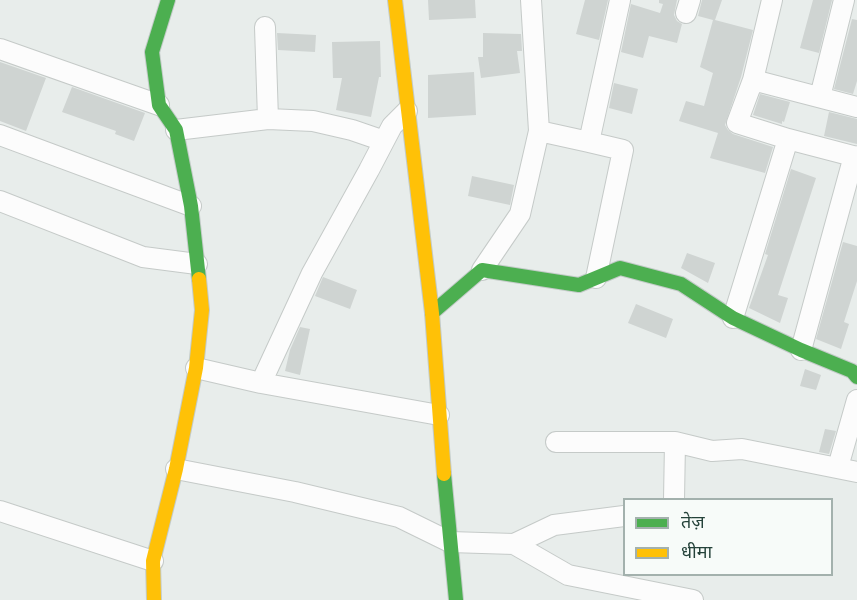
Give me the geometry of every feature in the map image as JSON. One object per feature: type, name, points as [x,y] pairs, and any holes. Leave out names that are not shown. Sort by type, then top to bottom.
[{"type":"street","points":[[154,600],[153,561],[176,469],[196,368],[202,310],[191,207],[176,130],[159,105],[152,52],[168,0]]},
{"type":"street","points":[[395,0],[432,314],[438,415],[456,600]]},
{"type":"street","points":[[432,314],[482,270],[520,214],[539,131],[531,0]]},
{"type":"street","points":[[589,142],[620,0]]},
{"type":"street","points":[[771,0],[753,80],[737,123],[856,157],[801,350]]},
{"type":"street","points":[[820,97],[844,0]]},
{"type":"street","points":[[265,27],[268,119]]},
{"type":"street","points":[[0,50],[159,105]]},
{"type":"street","points":[[753,80],[857,107]]},
{"type":"street","points":[[261,383],[312,273],[392,126],[407,111]]},
{"type":"street","points":[[176,130],[268,119],[313,121],[352,130],[384,141]]},
{"type":"street","points":[[539,131],[623,150],[596,278]]},
{"type":"street","points":[[0,135],[191,207]]},
{"type":"street","points":[[733,318],[788,139]]},
{"type":"street","points":[[0,201],[143,257],[197,264]]},
{"type":"street","points":[[482,270],[579,285],[620,268],[673,281],[733,318],[852,371],[857,378]]},
{"type":"street","points":[[196,368],[261,383],[438,415]]},
{"type":"street","points":[[556,442],[675,442],[712,451],[742,449],[848,470],[857,400]]},
{"type":"street","points":[[674,498],[675,442]]},
{"type":"street","points":[[176,469],[295,492],[399,517],[450,542],[514,544],[554,525],[623,516]]},
{"type":"street","points":[[0,511],[153,561]]},
{"type":"street","points":[[514,544],[568,575],[693,600]]},
{"type":"building","points":[[428,0],[475,0],[476,18],[429,20]]},
{"type":"building","points":[[585,0],[608,0],[599,40],[576,34]]},
{"type":"building","points":[[659,0],[677,0],[674,15],[682,24],[677,43],[649,36],[643,58],[621,52],[631,4],[660,13],[663,4],[659,3]]},
{"type":"building","points":[[702,0],[722,0],[715,20],[753,30],[725,125],[733,134],[773,147],[765,173],[710,158],[718,133],[679,121],[686,101],[704,106],[713,73],[700,67],[713,20],[698,16]]},
{"type":"building","points":[[813,0],[832,0],[819,53],[800,48]]},
{"type":"building","points":[[852,19],[857,20],[857,81],[853,94],[834,89]]},
{"type":"building","points":[[277,33],[316,35],[315,52],[278,50]]},
{"type":"building","points":[[483,33],[521,34],[522,51],[517,51],[520,73],[481,78],[478,57],[483,57]]},
{"type":"building","points":[[380,41],[381,77],[379,77],[371,117],[336,110],[342,78],[333,78],[332,42]]},
{"type":"building","points":[[0,62],[46,78],[26,131],[0,121]]},
{"type":"building","points":[[474,72],[476,115],[428,118],[428,75]]},
{"type":"building","points":[[614,83],[638,89],[632,114],[609,108]]},
{"type":"building","points":[[72,87],[145,113],[134,141],[115,134],[116,131],[62,112]]},
{"type":"building","points":[[760,94],[790,102],[782,124],[753,115]]},
{"type":"building","points":[[829,112],[857,119],[857,144],[824,136]]},
{"type":"building","points":[[791,169],[816,178],[778,295],[788,298],[780,323],[749,308],[768,255],[765,254]]},
{"type":"building","points":[[472,176],[514,185],[510,205],[468,196]]},
{"type":"building","points":[[843,242],[857,246],[857,281],[844,322],[849,324],[841,349],[816,339]]},
{"type":"building","points":[[687,253],[715,263],[708,283],[681,268]]},
{"type":"building","points":[[323,277],[357,290],[350,309],[315,296]]},
{"type":"building","points":[[636,304],[673,319],[666,338],[628,323]]},
{"type":"building","points":[[300,327],[310,329],[300,375],[285,371],[290,350]]},
{"type":"building","points":[[805,369],[821,375],[816,390],[800,386]]},
{"type":"building","points":[[825,429],[836,431],[829,454],[819,452]]},
{"type":"traffic: fast","points":[[168,0],[152,52],[159,105],[176,130],[191,206],[199,279]]},
{"type":"traffic: fast","points":[[432,313],[482,270],[579,285],[620,268],[681,284],[733,318],[852,371],[857,377]]},
{"type":"traffic: fast","points":[[444,474],[456,600]]},
{"type":"traffic: slow","points":[[395,0],[432,313],[444,474]]},
{"type":"traffic: slow","points":[[154,600],[153,561],[176,469],[196,368],[202,310],[199,279]]}]
